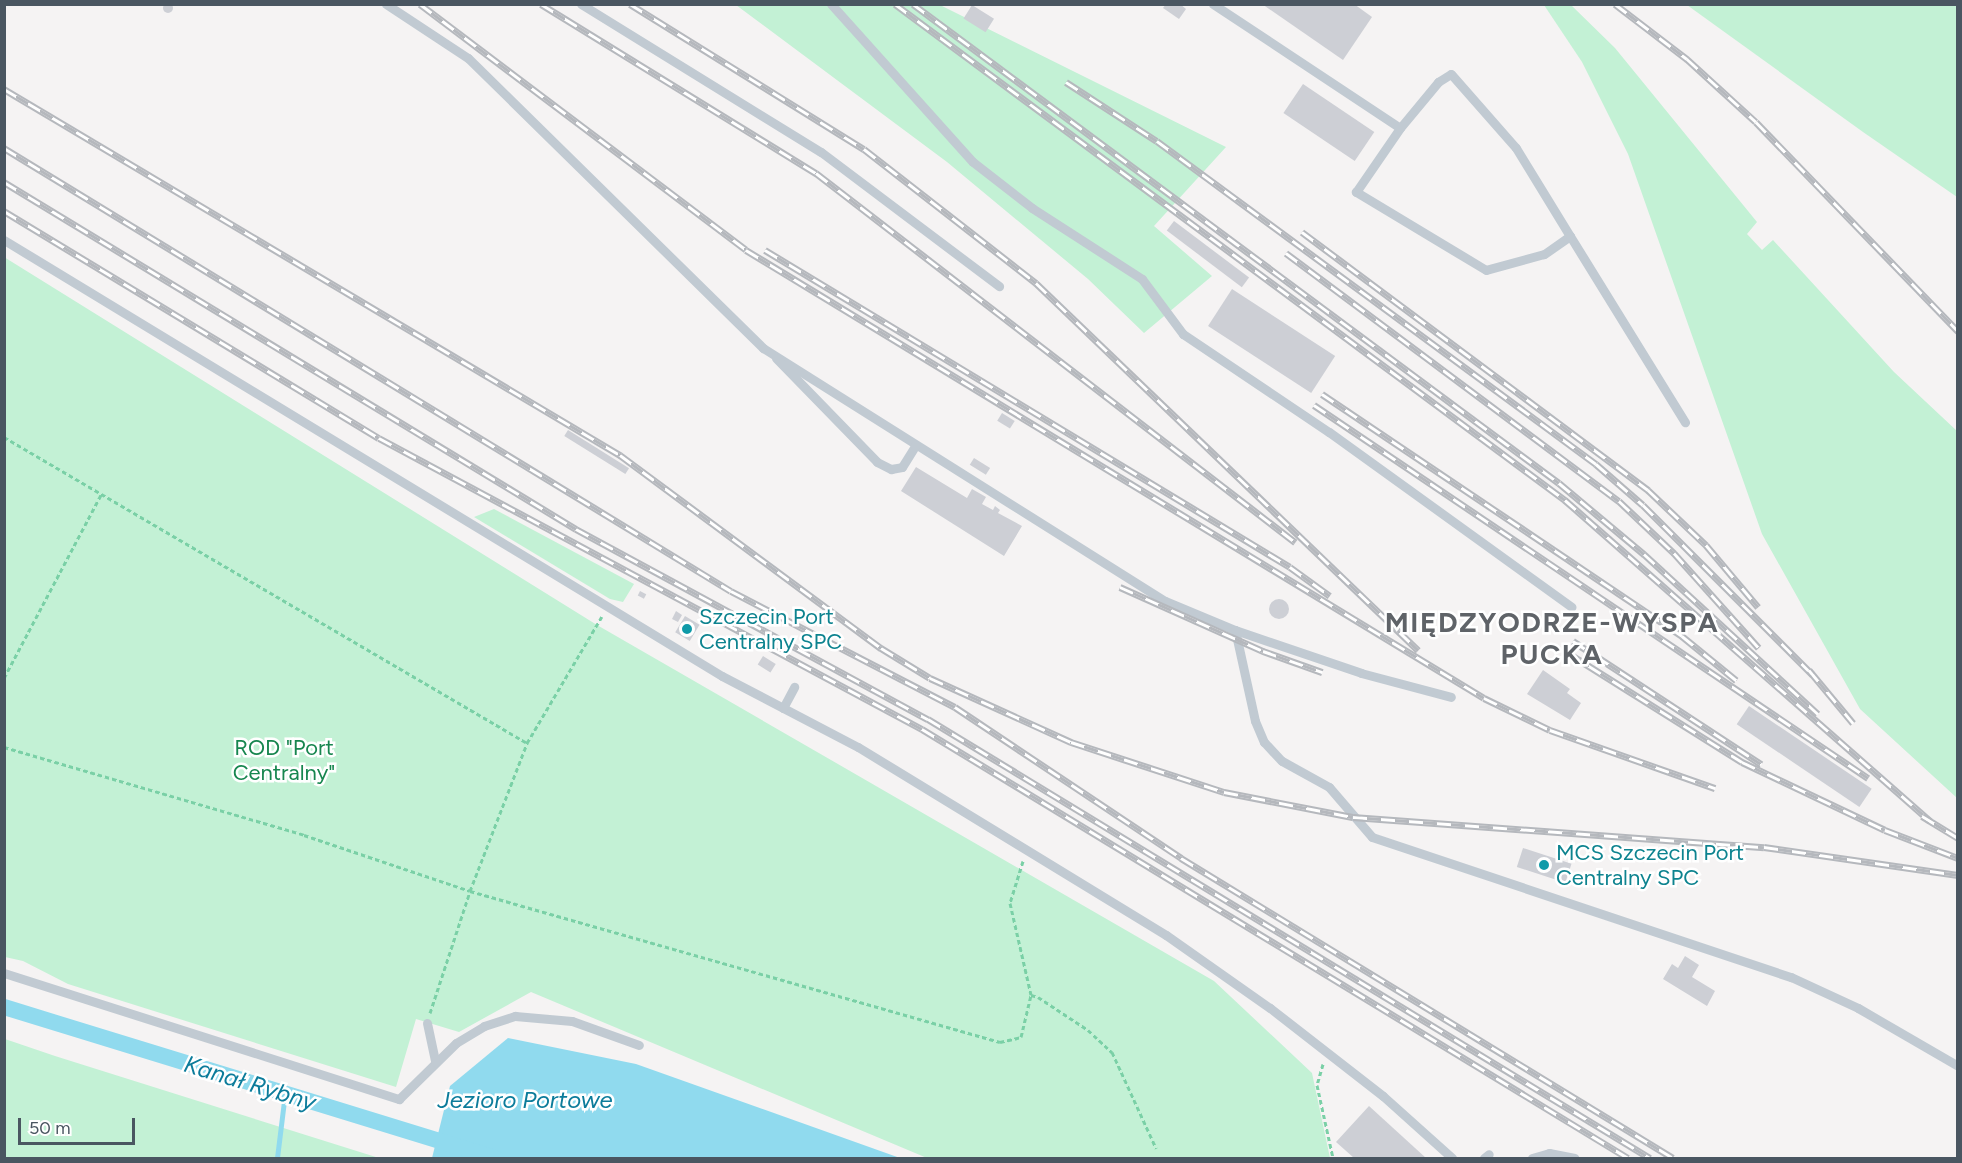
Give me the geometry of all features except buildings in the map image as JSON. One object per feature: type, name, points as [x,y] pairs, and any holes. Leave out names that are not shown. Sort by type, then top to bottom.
[{"type":"lane","points":[[386,4],[468,58],[771,352],[877,462],[891,470],[902,467],[916,445]]},
{"type":"lane","points":[[580,4],[821,152],[999,286]]},
{"type":"lane","points":[[831,4],[973,162],[1032,208],[1142,279],[1183,334],[1398,480],[1572,607]]},
{"type":"lane","points":[[1213,4],[1400,128]]},
{"type":"lane","points":[[1570,236],[1544,254],[1486,270],[1356,192],[1400,128],[1438,82],[1451,74],[1516,148],[1570,236],[1684,422]]},
{"type":"lane","points":[[4,240],[636,624],[783,708],[858,747],[1157,929],[1383,1096],[1452,1158]]},
{"type":"lane","points":[[771,352],[1137,586],[1235,630],[1361,673],[1451,697]]},
{"type":"lane","points":[[1235,630],[1255,721],[1264,742],[1282,761],[1329,787],[1372,837],[1791,977],[1858,1008],[1958,1066]]},
{"type":"lane","points":[[783,708],[794,687]]},
{"type":"lane","points":[[4,973],[399,1099],[435,1062],[484,1026],[515,1016],[572,1021],[639,1045]]},
{"type":"lane","points":[[427,1023],[435,1062]]},
{"type":"lane","points":[[1532,1158],[1549,1154],[1575,1158]]},
{"type":"path","points":[[4,437],[527,743]]},
{"type":"path","points":[[4,678],[101,495]]},
{"type":"path","points":[[427,1023],[470,891],[527,743],[597,625]]},
{"type":"path","points":[[4,747],[304,835],[470,891],[1000,1042],[1021,1037],[1031,995],[1010,903],[1018,868]]},
{"type":"path","points":[[1031,995],[1088,1030],[1112,1052],[1156,1148]]},
{"type":"path","points":[[1327,1053],[1317,1085],[1333,1158]]},
{"type":"green space","points":[[736,5],[940,5],[1226,147],[1154,226],[1212,276],[1144,333],[1088,279],[947,162]]},
{"type":"green space","points":[[1544,5],[1571,5],[1615,48],[1757,222],[1747,234],[1762,250],[1773,240],[1894,372],[1957,431],[1957,798],[1860,709],[1762,534],[1628,154],[1582,62]]},
{"type":"green space","points":[[1687,5],[1957,5],[1957,197],[1863,132]]},
{"type":"green space","name":"ROD \"Port Centralny\"","points":[[4,257],[597,625],[1214,981],[1312,1073],[1330,1158],[927,1158],[531,992],[459,1032],[416,1019],[396,1087],[68,984],[23,961],[5,957]]},
{"type":"green space","points":[[494,509],[634,584],[623,602],[610,599],[474,517]]},
{"type":"green space","points":[[5,1039],[55,1056],[379,1158],[5,1158]]},
{"type":"water","name":"Jezioro Portowe","points":[[508,1038],[636,1064],[900,1158],[432,1158],[450,1086]]},
{"type":"waterway","name":"Kanał Rybny","points":[[4,1007],[495,1158]]},
{"type":"waterway","points":[[277,1158],[285,1093]]},
{"type":"railway","points":[[420,4],[746,250],[1484,698],[1550,730],[1715,788]]},
{"type":"railway","points":[[541,4],[816,173],[1295,542]]},
{"type":"railway","points":[[630,4],[864,149],[1036,283],[1418,650]]},
{"type":"railway","points":[[895,4],[1565,500],[1930,821]]},
{"type":"railway","points":[[913,4],[1559,483],[1644,554],[1818,714]]},
{"type":"railway","points":[[1615,4],[1687,59],[1756,122],[1958,331]]},
{"type":"railway","points":[[1066,82],[1157,141],[1596,464],[1643,505],[1813,675]]},
{"type":"railway","points":[[4,89],[620,455],[881,648],[930,678],[1071,742],[1224,792],[1353,817],[1764,847],[1958,875]]},
{"type":"railway","points":[[4,148],[731,591],[955,707],[1181,858],[1673,1158]]},
{"type":"railway","points":[[4,182],[576,529],[928,719],[1650,1158]]},
{"type":"railway","points":[[4,211],[379,438],[922,729],[1628,1158]]},
{"type":"railway","points":[[1302,232],[1648,490],[1706,545],[1758,607]]},
{"type":"railway","points":[[765,250],[1290,567],[1330,596]]},
{"type":"railway","points":[[1286,253],[1619,501],[1674,553],[1759,648]]},
{"type":"railway","points":[[1322,394],[1682,636],[1736,680]]},
{"type":"railway","points":[[1314,405],[1868,778]]},
{"type":"railway","points":[[1120,587],[1263,651],[1322,672]]},
{"type":"railway","points":[[1573,641],[1761,764]]},
{"type":"railway","points":[[1565,651],[1742,762],[1885,830],[1958,858]]},
{"type":"railway","points":[[1809,670],[1853,723]]},
{"type":"railway","points":[[1922,816],[1958,838]]},
{"type":"place","name":"Szczecin Port Centralny SPC","points":[[687,629]]},
{"type":"place","name":"MCS Szczecin Port Centralny SPC","points":[[1544,865]]},
{"type":"district","name":"MIĘDZYODRZE-WYSPA PUCKA","points":[[1552,638]]}]
